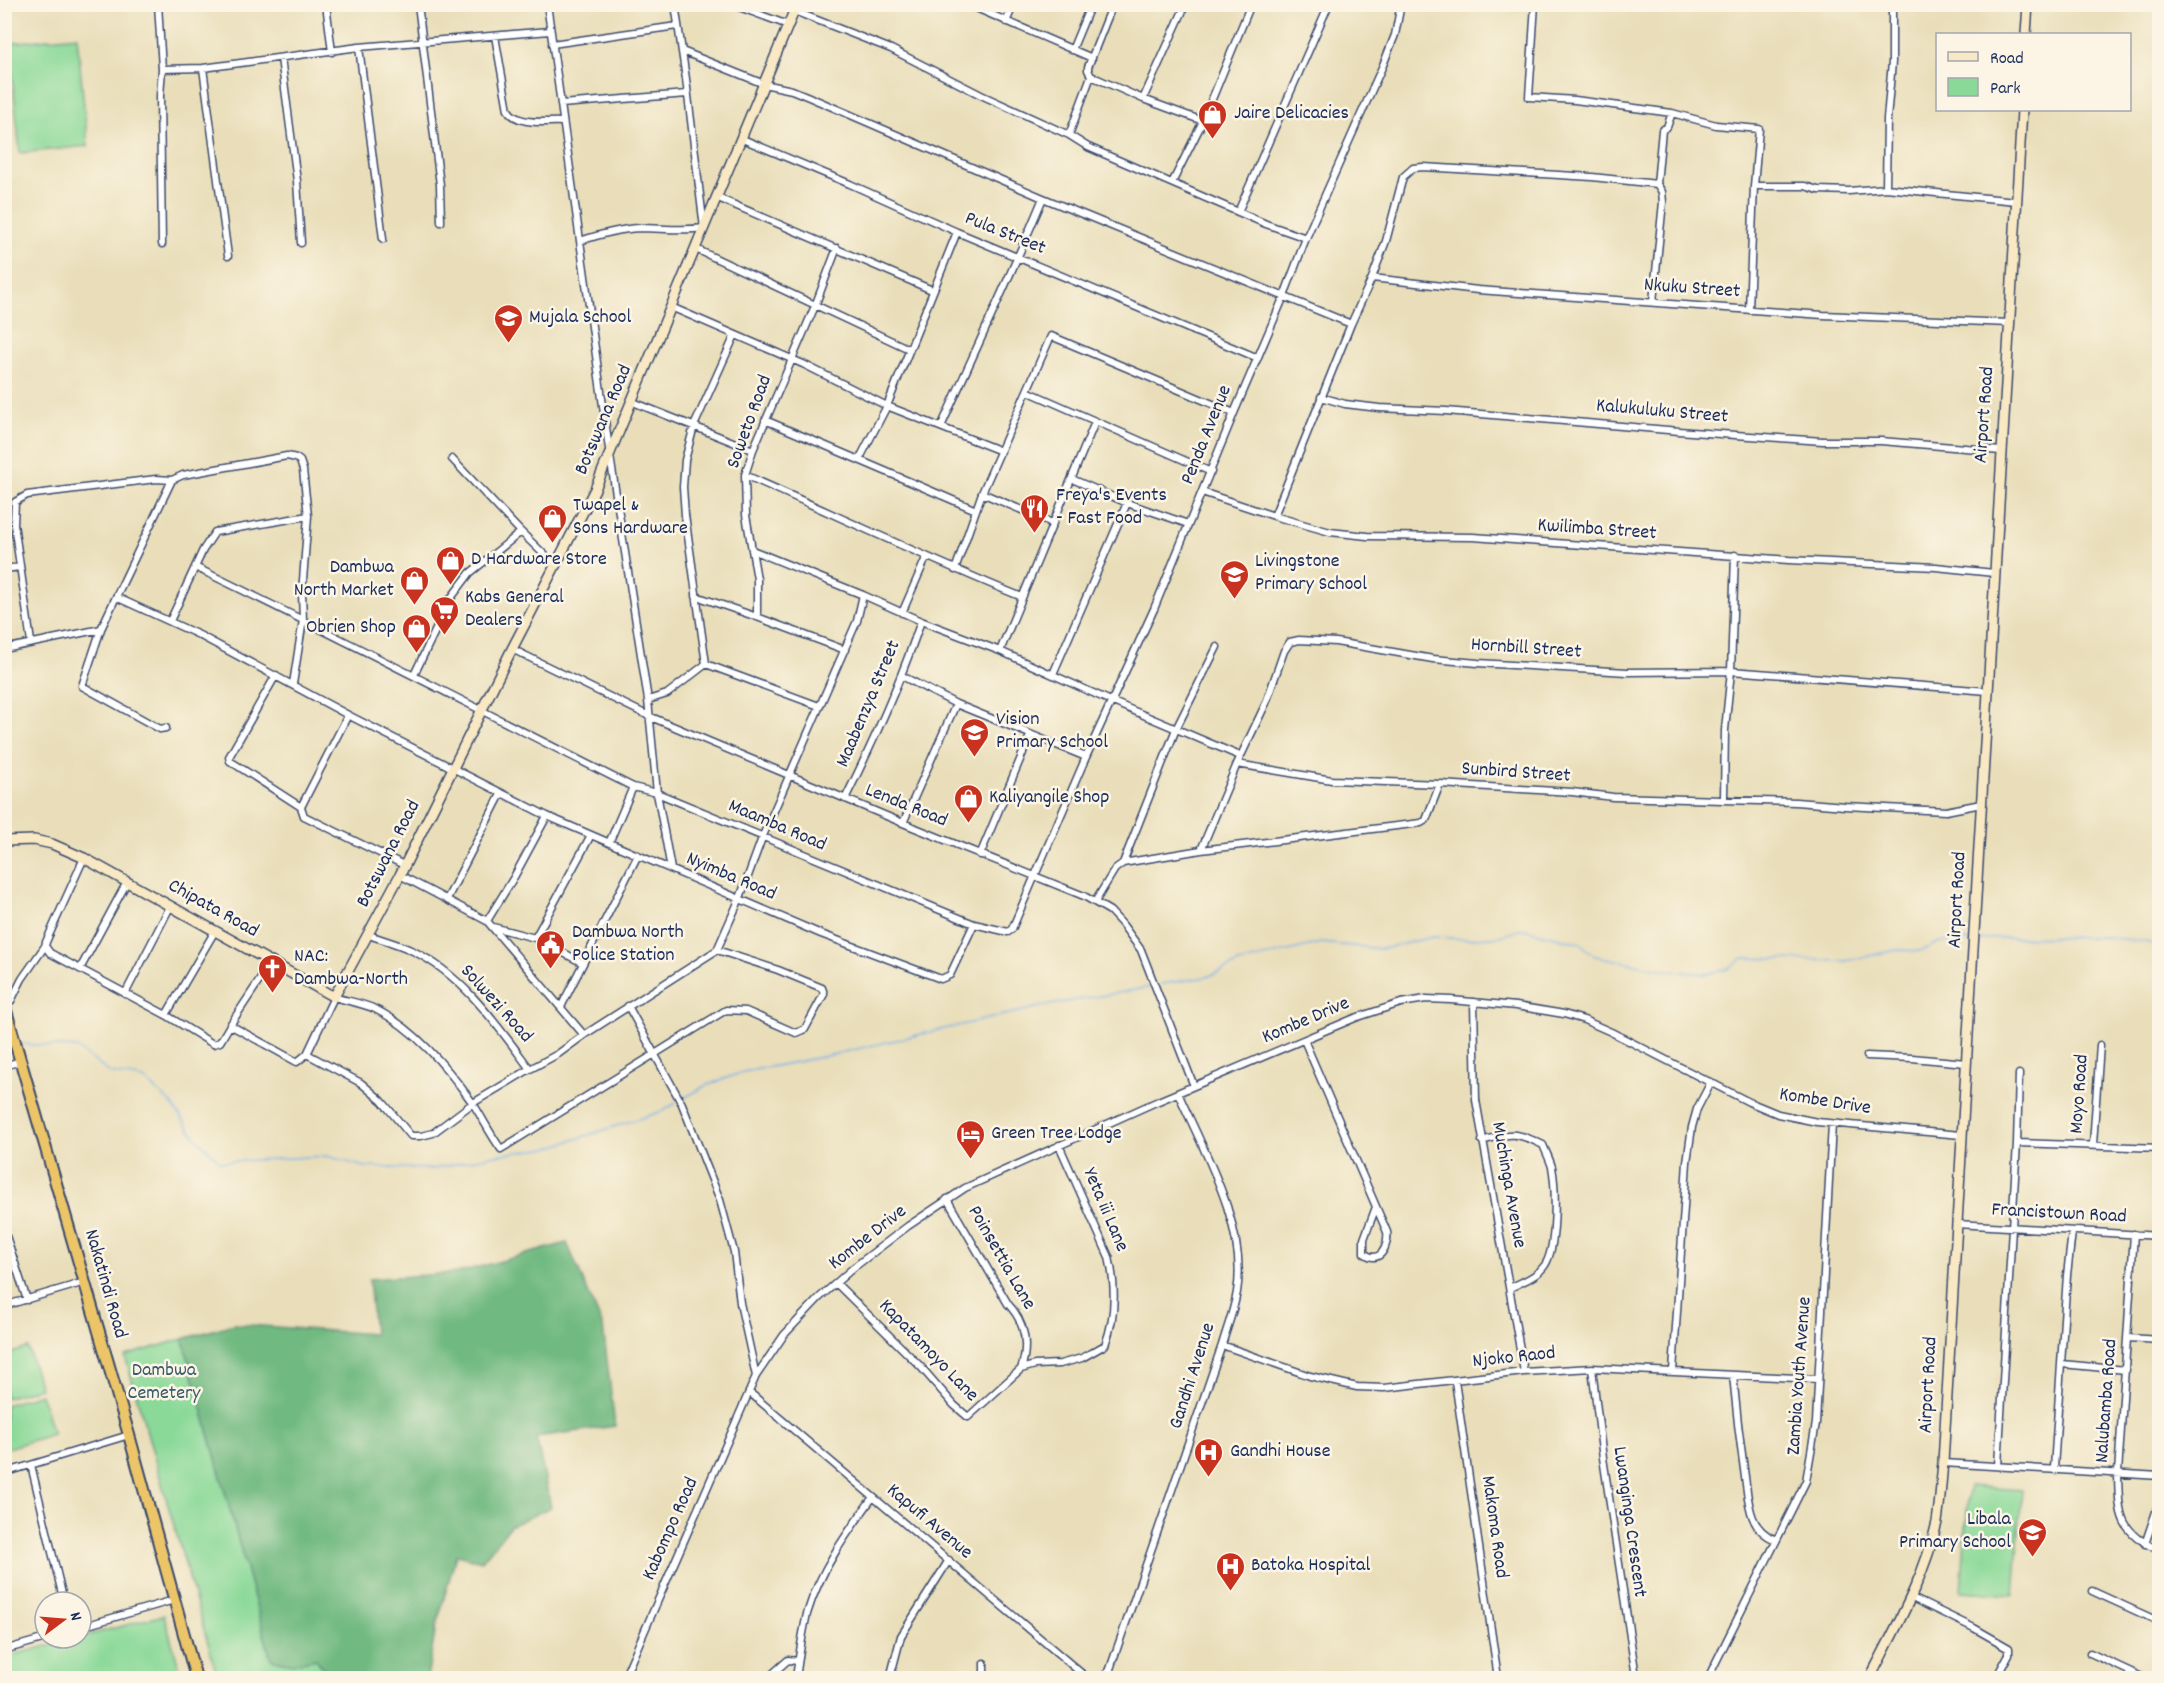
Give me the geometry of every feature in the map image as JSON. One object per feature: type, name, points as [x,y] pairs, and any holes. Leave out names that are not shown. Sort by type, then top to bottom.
[{"type":"highway","name":"Nakatindi Road","points":[[4,1003],[86,1282],[196,1678]]},
{"type":"street","points":[[158,4],[162,69],[160,80],[162,244]]},
{"type":"street","points":[[326,4],[332,52]]},
{"type":"street","points":[[418,4],[440,185],[441,222]]},
{"type":"street","points":[[547,4],[610,456],[651,717],[657,793],[671,869]]},
{"type":"street","points":[[580,241],[626,230],[686,231],[704,228],[675,4]]},
{"type":"street","points":[[731,4],[788,25]]},
{"type":"street","points":[[967,4],[1092,58]]},
{"type":"street","points":[[1006,22],[1014,4]]},
{"type":"street","points":[[1072,50],[1091,4]]},
{"type":"street","points":[[1113,4],[1088,70],[1091,76],[1143,99],[1203,121]]},
{"type":"street","points":[[1143,99],[1186,4]]},
{"type":"street","points":[[1172,183],[1203,121],[1251,4]]},
{"type":"street","points":[[1238,212],[1329,4]]},
{"type":"street","name":"Penda Avenue","points":[[1035,876],[1086,757],[1154,609],[1306,238],[1383,65],[1395,35],[1401,4]]},
{"type":"street","points":[[1535,4],[1528,97],[1575,100],[1672,113],[1716,125],[1759,129],[1754,186],[1749,310]]},
{"type":"street","points":[[1886,188],[1887,120],[1892,62],[1892,4]]},
{"type":"street","points":[[2026,33],[2028,4]]},
{"type":"street","points":[[796,8],[891,49],[981,95],[1069,135],[1088,147],[1266,224],[1306,238]]},
{"type":"street","name":"Botswana Road","points":[[334,997],[369,935],[610,456],[740,138],[796,8]]},
{"type":"street","points":[[552,44],[677,26]]},
{"type":"street","points":[[162,69],[202,68],[359,47],[550,31]]},
{"type":"street","points":[[495,36],[508,110],[511,115],[518,120],[562,122]]},
{"type":"street","points":[[359,47],[383,239]]},
{"type":"street","points":[[682,51],[764,84],[792,90],[1044,198],[1351,324]]},
{"type":"street","points":[[281,58],[297,181],[301,243]]},
{"type":"street","points":[[202,68],[228,256]]},
{"type":"street","points":[[1069,135],[1091,76]]},
{"type":"street","points":[[561,104],[687,94]]},
{"type":"street","name":"Airport Road","points":[[1870,1678],[1910,1597],[1926,1558],[1937,1522],[1943,1463],[2022,111]]},
{"type":"street","points":[[1653,302],[1663,202],[1662,192],[1657,184],[1662,130],[1667,127],[1672,113]]},
{"type":"street","name":"Pula Street","points":[[740,138],[1258,358]]},
{"type":"street","points":[[1274,516],[1351,324],[1372,278],[1386,241],[1403,177],[1413,168],[1430,167],[1592,177],[1657,184]]},
{"type":"street","points":[[1754,186],[1805,186],[1818,190],[1849,191],[1886,188],[2016,201]]},
{"type":"street","points":[[716,197],[932,290]]},
{"type":"street","points":[[941,427],[1044,198]]},
{"type":"street","points":[[859,460],[887,406],[957,232]]},
{"type":"street","name":"Soweto Road","points":[[757,617],[757,579],[744,498],[745,475],[765,420],[815,306],[837,248]]},
{"type":"street","points":[[696,249],[909,349]]},
{"type":"street","name":"Nkuku Street","points":[[1372,278],[1478,290],[1749,310],[2009,323]]},
{"type":"street","points":[[671,307],[791,359],[887,406],[1001,451]]},
{"type":"street","points":[[706,664],[683,487],[685,460],[694,426],[735,335]]},
{"type":"street","points":[[955,570],[982,493],[1051,336],[1234,413]]},
{"type":"street","points":[[1027,391],[1211,472]]},
{"type":"street","name":"Kalukuluku Street","points":[[1321,398],[1345,404],[1379,408],[1446,411],[1691,432],[1823,441],[1881,441],[2001,451]]},
{"type":"street","points":[[633,402],[753,450]]},
{"type":"street","points":[[765,420],[976,510]]},
{"type":"street","points":[[999,651],[1095,422]]},
{"type":"street","points":[[31,642],[14,524],[15,502],[27,495],[156,479],[172,480],[183,475],[287,456],[300,461],[308,516],[303,620],[293,684]]},
{"type":"street","points":[[452,459],[556,566]]},
{"type":"street","points":[[745,475],[841,517],[926,558],[1022,597]]},
{"type":"street","points":[[1072,479],[1127,503],[1188,524]]},
{"type":"street","points":[[165,728],[157,728],[82,686],[101,629],[172,480]]},
{"type":"street","name":"Kwilimba Street","points":[[1202,492],[1330,532],[1367,536],[1473,537],[1936,567],[1994,573]]},
{"type":"street","points":[[982,493],[1052,523]]},
{"type":"street","points":[[1053,674],[1127,503]]},
{"type":"street","points":[[170,621],[203,550],[215,532],[308,516]]},
{"type":"street","points":[[414,675],[446,606],[457,589],[470,573],[521,532]]},
{"type":"street","points":[[752,550],[999,651],[1240,756]]},
{"type":"street","points":[[1724,799],[1725,730],[1731,671],[1735,555]]},
{"type":"street","points":[[902,613],[926,558]]},
{"type":"street","points":[[4,569],[20,567]]},
{"type":"street","name":"Maamba Road","points":[[195,567],[633,787],[657,793],[974,924],[1004,932],[1012,929],[1035,876]]},
{"type":"street","points":[[307,1054],[361,1083],[382,1101],[411,1136],[432,1132],[473,1103],[530,1068],[558,1054],[628,1006],[717,950],[740,898],[762,838],[857,621],[863,595]]},
{"type":"street","points":[[696,596],[845,650]]},
{"type":"street","name":"Nyimba Road","points":[[116,597],[170,621],[547,816],[821,934],[941,979],[950,975],[974,924]]},
{"type":"street","name":"Maabenzya Street","points":[[845,799],[878,734],[902,676],[921,621]]},
{"type":"street","points":[[4,649],[101,629]]},
{"type":"street","name":"Hornbill Street","points":[[1201,850],[1240,756],[1266,703],[1284,651],[1290,642],[1299,640],[1335,642],[1432,659],[1478,663],[1627,672],[1731,671],[1988,691]]},
{"type":"street","points":[[1095,902],[1115,869],[1123,863],[1176,729],[1217,647]]},
{"type":"street","name":"Lenda Road","points":[[512,649],[651,717],[1035,876],[1095,902],[1110,911],[1141,950],[1194,1086]]},
{"type":"street","points":[[648,700],[667,694],[706,664]]},
{"type":"street","points":[[706,664],[819,706]]},
{"type":"street","points":[[276,675],[229,759],[301,807],[304,816],[404,865]]},
{"type":"street","points":[[902,676],[956,704],[1086,757]]},
{"type":"street","points":[[903,823],[956,704]]},
{"type":"street","points":[[301,807],[348,715]]},
{"type":"street","points":[[980,855],[1030,736]]},
{"type":"street","points":[[1237,764],[1332,780],[1440,784]]},
{"type":"street","name":"Sunbird Street","points":[[1123,863],[1201,850],[1421,823],[1426,819],[1440,784],[1572,792],[1613,797],[1724,799],[1946,811],[1981,804]]},
{"type":"street","points":[[609,843],[633,787]]},
{"type":"street","points":[[447,899],[501,794]]},
{"type":"street","points":[[487,921],[547,816]]},
{"type":"street","points":[[535,938],[591,835]]},
{"type":"street","name":"Chipata Road","points":[[4,841],[34,840],[52,844],[84,858],[334,997],[372,1008],[395,1021],[416,1037],[473,1103],[501,1149],[654,1053]]},
{"type":"street","points":[[561,1007],[638,855]]},
{"type":"street","points":[[4,1003],[11,1001],[22,979],[45,946],[84,858]]},
{"type":"street","points":[[399,875],[487,921],[584,1035]]},
{"type":"street","points":[[80,969],[127,882]]},
{"type":"street","points":[[125,994],[170,907]]},
{"type":"street","points":[[493,927],[535,938],[583,963]]},
{"type":"street","points":[[166,1015],[215,932]]},
{"type":"street","name":"Solwezi Road","points":[[369,935],[413,951],[446,971],[465,988],[530,1068]]},
{"type":"street","points":[[45,946],[50,953],[166,1015],[213,1044],[220,1042],[271,963]]},
{"type":"street","points":[[654,1053],[726,1010],[746,1011],[796,1033],[805,1029],[819,1007],[824,994],[822,988],[778,970],[717,950]]},
{"type":"street","points":[[230,1025],[297,1062],[307,1054],[334,997]]},
{"type":"street","name":"Kombe Drive","points":[[749,1392],[756,1376],[784,1335],[819,1298],[853,1268],[965,1188],[1194,1086],[1355,1018],[1401,1003],[1426,999],[1542,1010],[1584,1020],[1778,1114],[1832,1124],[1961,1135]]},
{"type":"street","name":"Muchinga Avenue","points":[[1474,1002],[1476,1100],[1524,1372]]},
{"type":"street","points":[[628,1006],[682,1104],[720,1200],[734,1252],[740,1303],[756,1376]]},
{"type":"street","points":[[1304,1040],[1387,1232],[1385,1251],[1372,1257],[1364,1254],[1364,1239],[1376,1207]]},
{"type":"street","name":"Moyo Road","points":[[2093,1144],[2100,1045]]},
{"type":"street","points":[[1867,1056],[1966,1063]]},
{"type":"street","points":[[4,1066],[22,1061]]},
{"type":"street","points":[[1998,1466],[2019,1074]]},
{"type":"street","points":[[1673,1371],[1687,1162],[1696,1109],[1711,1082]]},
{"type":"street","name":"Gandhi Avenue","points":[[1110,1678],[1110,1669],[1222,1345],[1237,1293],[1239,1256],[1228,1208],[1178,1093]]},
{"type":"street","name":"Zambia Youth Avenue","points":[[1708,1678],[1806,1481],[1810,1465],[1816,1423],[1832,1124]]},
{"type":"street","points":[[1482,1141],[1499,1135],[1524,1135],[1543,1145],[1552,1167],[1554,1208],[1552,1242],[1546,1263],[1536,1275],[1510,1288]]},
{"type":"street","points":[[2017,1143],[2160,1148]]},
{"type":"street","name":"Yeta iii Lane","points":[[1021,1369],[1035,1365],[1060,1364],[1082,1358],[1105,1345],[1112,1328],[1114,1287],[1109,1257],[1059,1145]]},
{"type":"street","name":"Poinsettia Lane","points":[[947,1199],[1017,1316],[1026,1345],[1021,1369]]},
{"type":"street","name":"Francistown Road","points":[[1957,1224],[2160,1236]]},
{"type":"street","points":[[4,1230],[27,1300]]},
{"type":"street","points":[[2054,1468],[2072,1232]]},
{"type":"street","name":"Nalubamba Road","points":[[2134,1234],[2118,1473],[2122,1517],[2129,1531],[2145,1544],[2160,1551]]},
{"type":"street","points":[[4,1306],[86,1282]]},
{"type":"street","name":"Kapatamoyo Lane","points":[[837,1283],[921,1366],[966,1417],[970,1417],[1021,1369]]},
{"type":"street","points":[[2128,1338],[2160,1340]]},
{"type":"street","name":"Njoko Raod","points":[[1222,1345],[1310,1376],[1356,1387],[1384,1388],[1524,1372],[1592,1368],[1817,1379]]},
{"type":"street","points":[[2062,1364],[2126,1370]]},
{"type":"street","name":"Lwanginga Crescent","points":[[1592,1368],[1635,1670],[1640,1678]]},
{"type":"street","points":[[1733,1375],[1740,1446],[1750,1508],[1754,1520],[1761,1529],[1776,1540]]},
{"type":"street","name":"Makoma Road","points":[[1455,1381],[1498,1678]]},
{"type":"street","name":"Kapufi Avenue","points":[[749,1392],[1087,1678]]},
{"type":"street","name":"Kabompo Road","points":[[624,1678],[749,1392]]},
{"type":"street","points":[[4,1473],[129,1435]]},
{"type":"street","points":[[1943,1463],[2160,1476]]},
{"type":"street","points":[[31,1465],[61,1590]]},
{"type":"street","points":[[795,1678],[808,1613],[825,1570],[873,1497]]},
{"type":"street","points":[[2145,1544],[2160,1500]]},
{"type":"street","points":[[890,1678],[902,1636],[949,1560]]},
{"type":"street","points":[[2092,1591],[2160,1622]]},
{"type":"street","points":[[1910,1597],[2009,1648],[2009,1654],[1996,1678]]},
{"type":"street","points":[[93,1624],[174,1600]]},
{"type":"street","points":[[4,1650],[33,1642]]},
{"type":"street","points":[[2090,1653],[2144,1678]]},
{"type":"street","points":[[769,1678],[788,1660],[798,1661]]},
{"type":"street","points":[[984,1663],[984,1678]]},
{"type":"street","name":"Gandhi Avenue","points":[[1102,1678],[1110,1669]]},
{"type":"street","points":[[2155,1678],[2160,1670]]},
{"type":"green space","points":[[77,36],[88,146],[20,153],[9,43]]},
{"type":"green space","points":[[567,1243],[603,1327],[615,1426],[536,1437],[551,1507],[510,1526],[482,1561],[456,1555],[436,1627],[427,1678],[328,1678],[316,1659],[292,1664],[271,1659],[183,1339],[233,1324],[374,1334],[369,1279],[457,1273]]},
{"type":"green space","name":"Dambwa Cemetery","points":[[183,1339],[271,1659],[292,1664],[316,1659],[328,1678],[218,1678],[125,1356]]},
{"type":"green space","points":[[28,1348],[40,1388],[5,1398],[5,1355]]},
{"type":"green space","points":[[41,1394],[53,1434],[5,1449],[5,1405]]},
{"type":"green space","points":[[1969,1486],[2022,1490],[2014,1595],[1961,1591]]},
{"type":"green space","points":[[164,1615],[182,1678],[5,1678],[5,1657],[33,1650],[93,1650],[93,1634]]},
{"type":"waterway","points":[[1161,984],[1207,977],[1239,963],[1321,943],[1382,949],[1433,937],[1468,939],[1500,936],[1523,929],[1580,943],[1595,956],[1670,971],[1706,974],[1727,969],[1743,958],[1845,961],[1897,950],[1921,951],[1940,942],[1969,941]]},
{"type":"waterway","points":[[1979,940],[2107,937],[2146,942],[2160,948]]},
{"type":"waterway","points":[[684,1098],[705,1086],[743,1072],[822,1057],[1044,1006],[1151,987]]},
{"type":"waterway","points":[[21,1044],[77,1048],[110,1073],[144,1079],[171,1103],[196,1138],[221,1162],[327,1156],[365,1167],[433,1169],[495,1155],[548,1148],[663,1111],[676,1103]]},
{"type":"waterway","points":[[4,1045],[10,1045]]},
{"type":"place","name":"Jaire Delicacies","points":[[1213,140]]},
{"type":"place","name":"Mujala School","points":[[508,344]]},
{"type":"place","name":"Freya's Events - Fast Food","points":[[1035,534]]},
{"type":"place","name":"Twapel & Sons Hardware","points":[[552,544]]},
{"type":"place","name":"D Hardware Store","points":[[450,586]]},
{"type":"place","name":"Livingstone Primary School","points":[[1234,600]]},
{"type":"place","name":"Dambwa North Market","points":[[415,606]]},
{"type":"place","name":"Kabs General Dealers","points":[[444,636]]},
{"type":"place","name":"Obrien Shop","points":[[417,654]]},
{"type":"place","name":"Vision Primary School","points":[[975,758]]},
{"type":"place","name":"Kaliyangile Shop","points":[[968,824]]},
{"type":"place","name":"Dambwa North Police Station","points":[[551,970]]},
{"type":"place","name":"NAC: Dambwa-North","points":[[273,994]]},
{"type":"place","name":"Green Tree Lodge","points":[[970,1160]]},
{"type":"place","name":"Gandhi House","points":[[1209,1478]]},
{"type":"place","name":"Libala Primary School","points":[[2032,1558]]},
{"type":"place","name":"Batoka Hospital","points":[[1230,1592]]}]
